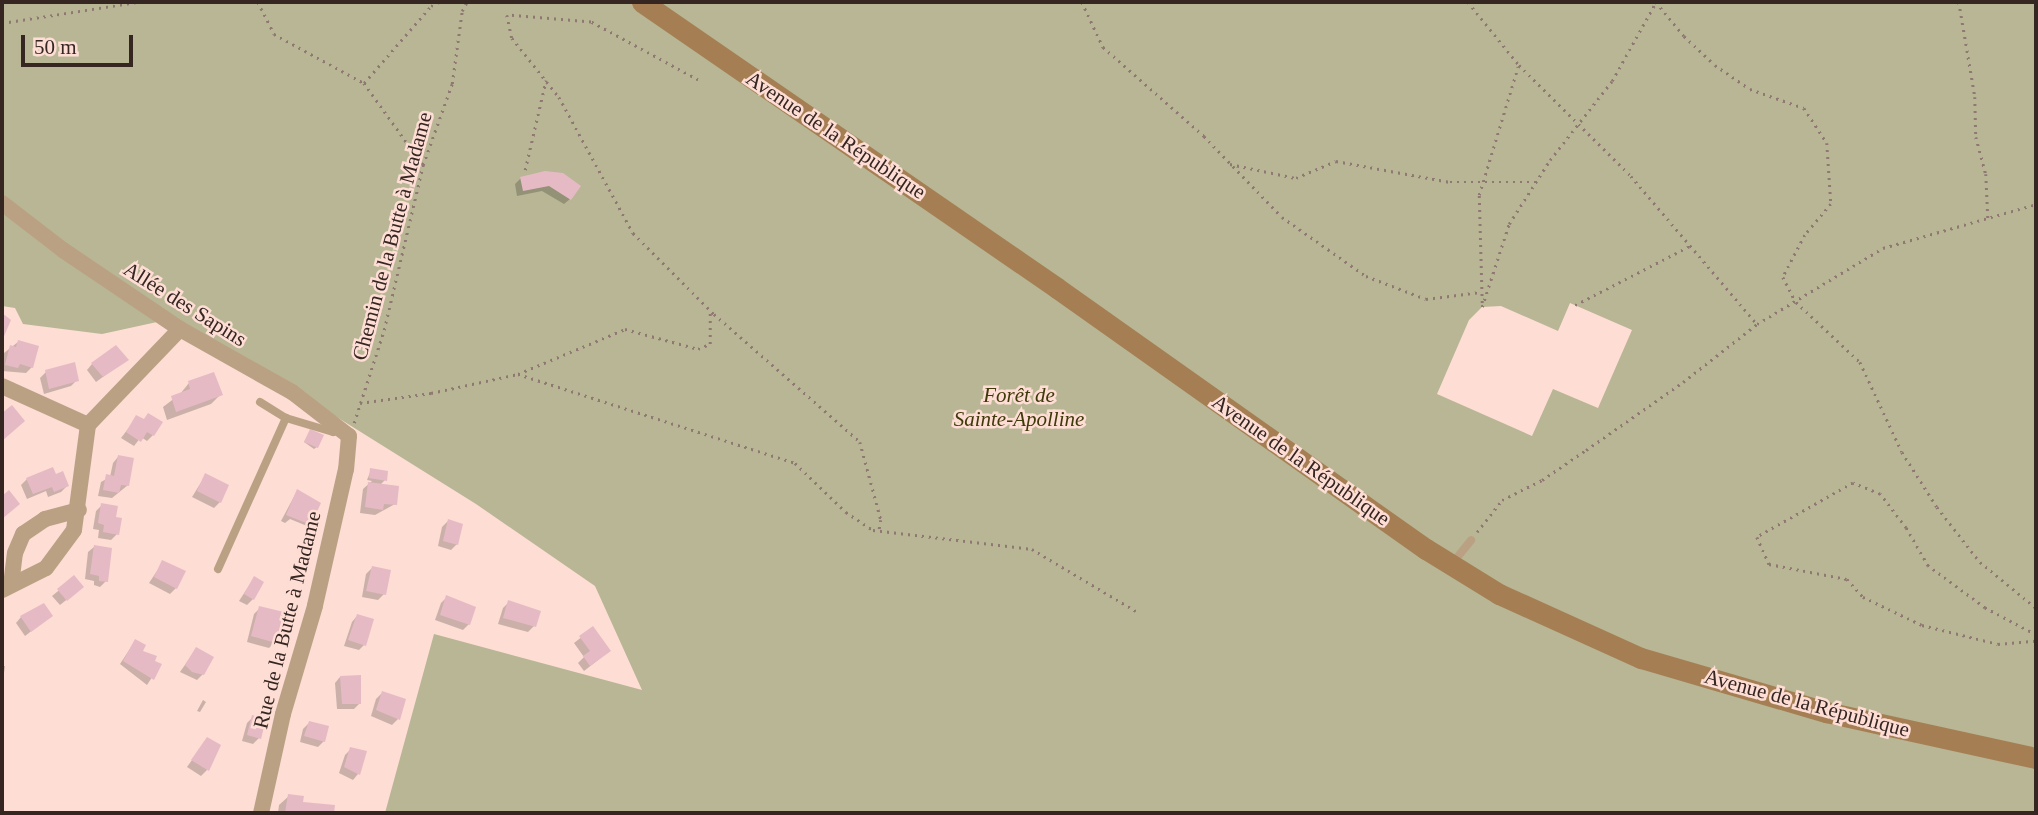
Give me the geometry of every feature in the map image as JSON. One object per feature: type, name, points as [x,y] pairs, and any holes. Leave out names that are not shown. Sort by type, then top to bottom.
[{"type":"main road","name":"Avenue de la République","points":[[642,2],[1451,565],[1499,594],[1641,658],[1826,712],[2036,758]]},
{"type":"street","name":"Allée des Sapins","points":[[2,203],[63,250],[180,329],[292,392],[343,431]]},
{"type":"street","points":[[7,587],[47,568],[74,530],[79,510],[88,425],[180,329]]},
{"type":"street","points":[[2,386],[88,425]]},
{"type":"street","name":"Rue de la Butte à Madame","points":[[261,813],[283,714],[316,606],[346,469],[343,431]]},
{"type":"street","points":[[7,587],[15,553],[23,534],[45,519],[79,510]]},
{"type":"lane","points":[[260,402],[286,418],[333,432],[343,431]]},
{"type":"lane","points":[[218,569],[286,418]]},
{"type":"lane","points":[[1451,565],[1471,540]]},
{"type":"path","points":[[2,23],[138,2]]},
{"type":"path","points":[[258,2],[274,34],[364,83],[423,165]]},
{"type":"path","points":[[364,83],[431,6],[439,2]]},
{"type":"path","name":"Chemin de la Butte à Madame","points":[[343,431],[360,403],[384,330],[423,165],[452,84],[462,11],[467,2]]},
{"type":"path","points":[[1082,2],[1103,47],[1204,136],[1282,217],[1366,276],[1426,299],[1481,292]]},
{"type":"path","points":[[1468,2],[1519,65],[1631,176],[1758,324]]},
{"type":"path","points":[[1519,65],[1479,195],[1482,307],[1509,224],[1578,123],[1612,81],[1656,2],[1684,36],[1714,65],[1750,89],[1804,108],[1827,143],[1831,204],[1805,234],[1783,277],[1796,302],[1860,362],[1902,452],[1937,507],[1980,562],[2036,608]]},
{"type":"path","points":[[1959,2],[1975,97],[1976,137],[1986,174],[1987,218]]},
{"type":"path","points":[[698,80],[591,22],[507,15],[512,38],[559,97],[633,233],[710,311],[860,442],[881,520],[878,531]]},
{"type":"path","points":[[525,170],[546,80]]},
{"type":"path","points":[[1230,164],[1296,177],[1336,161],[1450,182],[1536,183]]},
{"type":"path","points":[[1471,540],[1502,500],[1542,480],[1586,450],[1683,382],[1758,324],[1883,248],[2036,204]]},
{"type":"path","points":[[1575,305],[1691,246]]},
{"type":"path","points":[[360,403],[431,393],[518,374],[625,329],[698,349],[710,344],[710,311]]},
{"type":"path","points":[[518,374],[795,463],[846,512],[878,531],[1032,549],[1136,611]]},
{"type":"path","points":[[2036,635],[1985,608],[1928,566],[1906,528],[1880,494],[1853,483],[1757,537],[1769,564],[1847,579],[1863,597],[1922,625],[1998,644],[2036,641]]},
{"type":"green space","name":"Forêt de Sainte-Apolline","points":[[2,2],[2036,2],[2036,813],[385,813],[434,634],[642,690],[595,586],[476,504],[215,341],[157,322],[102,334],[23,324],[15,308],[2,306]],"holes":[[[1570,303],[1632,330],[1598,408],[1553,389],[1532,436],[1437,394],[1469,320],[1482,307],[1501,306],[1558,331]]]},
{"type":"building","points":[[545,171],[563,173],[581,186],[571,200],[549,186],[523,191],[520,177]]},
{"type":"building","points":[[2,313],[11,320],[2,341]]},
{"type":"building","points":[[18,340],[39,346],[33,368],[20,364],[18,368],[5,365],[10,345],[16,347]]},
{"type":"building","points":[[116,345],[129,360],[103,377],[91,363]]},
{"type":"building","points":[[75,362],[79,381],[49,389],[45,370]]},
{"type":"building","points":[[214,372],[223,395],[176,412],[171,396],[190,389],[188,381]]},
{"type":"building","points":[[12,405],[25,421],[2,441],[2,413]]},
{"type":"building","points":[[148,413],[163,422],[154,436],[147,432],[141,442],[126,432],[136,415],[144,419]]},
{"type":"building","points":[[310,429],[324,435],[318,448],[304,442]]},
{"type":"building","points":[[118,455],[134,458],[129,486],[121,485],[119,493],[103,490],[106,474],[114,476]]},
{"type":"building","points":[[53,467],[56,474],[63,471],[69,486],[54,492],[52,487],[33,494],[26,478]]},
{"type":"building","points":[[370,468],[388,471],[387,481],[369,478]]},
{"type":"building","points":[[205,473],[229,485],[221,503],[197,491]]},
{"type":"building","points":[[368,482],[399,486],[397,505],[384,504],[383,510],[365,507]]},
{"type":"building","points":[[297,489],[321,503],[311,525],[286,515]]},
{"type":"building","points":[[9,490],[20,504],[2,519],[2,496]]},
{"type":"building","points":[[101,503],[118,506],[116,517],[122,518],[119,535],[103,532],[104,525],[98,523]]},
{"type":"building","points":[[448,519],[463,524],[458,545],[443,541]]},
{"type":"building","points":[[94,545],[112,548],[108,582],[99,581],[99,576],[90,574]]},
{"type":"building","points":[[162,560],[186,571],[177,589],[154,577]]},
{"type":"building","points":[[372,566],[391,570],[386,595],[366,591]]},
{"type":"building","points":[[74,575],[84,587],[67,601],[57,589]]},
{"type":"building","points":[[254,576],[264,582],[254,600],[244,594]]},
{"type":"building","points":[[446,595],[476,607],[470,625],[440,615]]},
{"type":"building","points":[[508,600],[541,611],[536,627],[503,618]]},
{"type":"building","points":[[44,603],[53,616],[31,632],[20,616]]},
{"type":"building","points":[[259,606],[284,612],[276,643],[251,636]]},
{"type":"building","points":[[357,614],[374,619],[366,646],[348,640]]},
{"type":"building","points":[[593,626],[611,651],[590,666],[583,656],[590,651],[579,636]]},
{"type":"building","points":[[135,639],[146,645],[143,651],[157,656],[155,661],[162,664],[154,680],[123,661]]},
{"type":"building","points":[[196,647],[214,657],[204,675],[192,672],[185,665]]},
{"type":"building","points":[[361,675],[361,704],[342,704],[340,676]]},
{"type":"building","points":[[382,691],[406,699],[400,720],[376,710]]},
{"type":"building","points":[[252,715],[266,719],[261,739],[247,735]]},
{"type":"building","points":[[309,721],[329,726],[325,742],[304,736]]},
{"type":"building","points":[[207,737],[221,745],[209,771],[191,760]]},
{"type":"building","points":[[350,747],[367,751],[360,775],[344,767]]},
{"type":"building","points":[[288,794],[304,796],[303,802],[335,805],[334,813],[285,813]]}]
